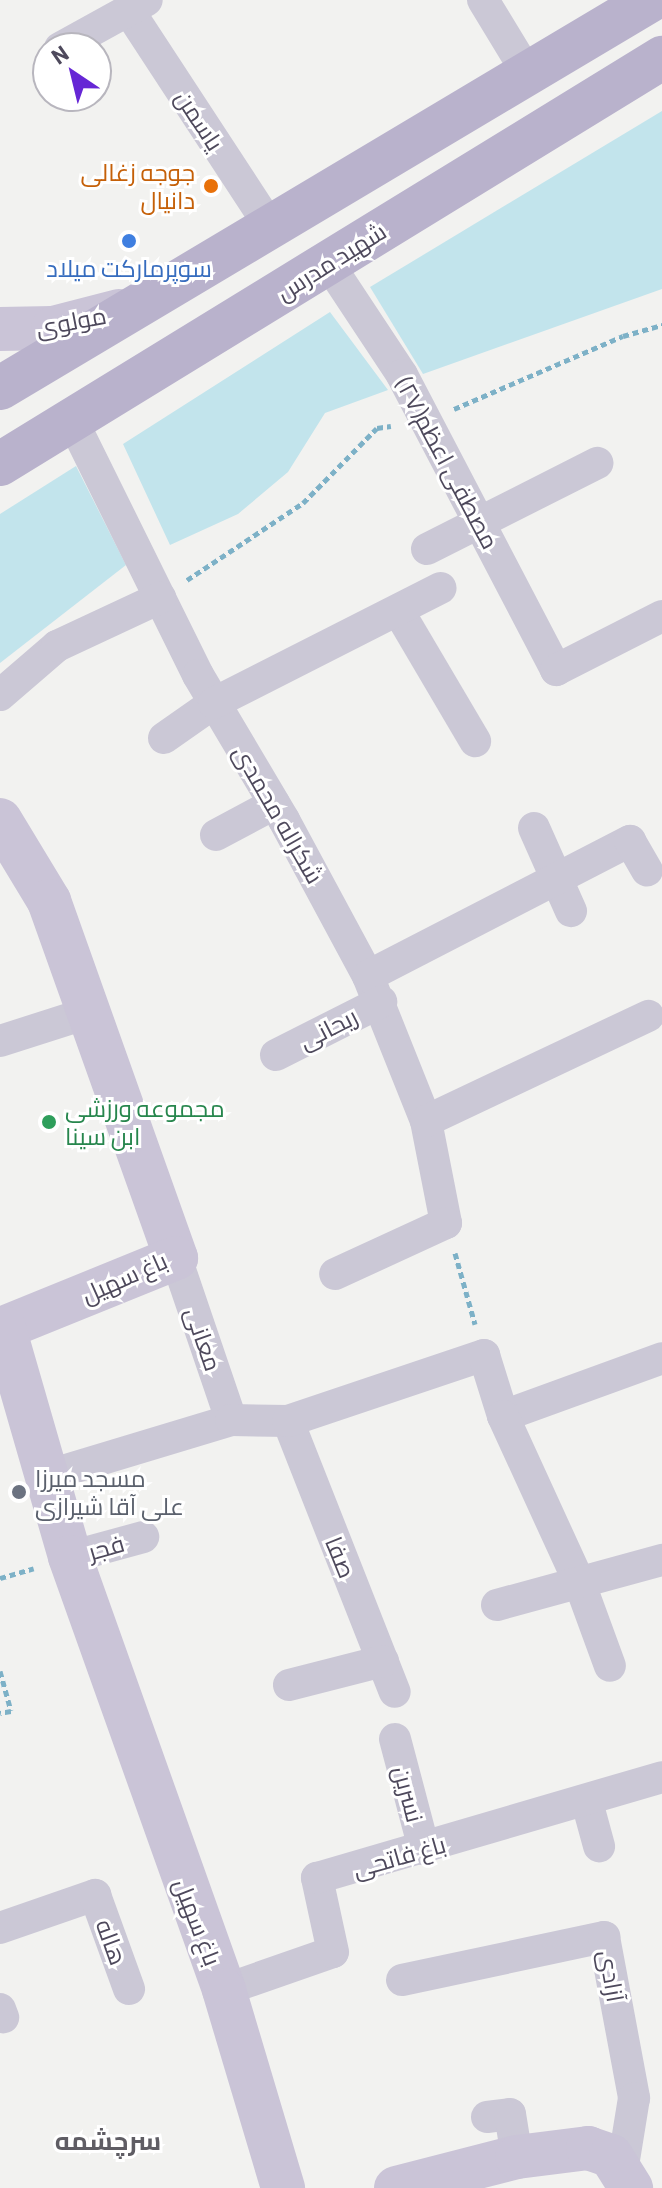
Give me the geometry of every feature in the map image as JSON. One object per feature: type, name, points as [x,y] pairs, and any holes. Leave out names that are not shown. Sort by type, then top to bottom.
[{"type":"main road","points":[[0,388],[651,0]]},
{"type":"main road","name":"شهید مدرس","points":[[0,464],[662,58]]},
{"type":"street","points":[[483,0],[528,74]]},
{"type":"street","name":"یاسمن","points":[[90,32],[138,6],[271,228]]},
{"type":"street","name":"مصطفی اعظم(۲۷)","points":[[328,263],[402,375],[556,670],[658,628]]},
{"type":"street","name":"مولوی","points":[[0,329],[53,328],[141,306]]},
{"type":"street","name":"شکراله محمدی","points":[[72,420],[214,703],[274,804],[374,989],[426,1121],[446,1223]]},
{"type":"street","points":[[427,549],[597,463]]},
{"type":"street","points":[[164,738],[214,703],[399,612],[441,588]]},
{"type":"street","points":[[0,695],[57,646],[160,598]]},
{"type":"street","points":[[399,612],[475,741]]},
{"type":"street","points":[[216,835],[274,804]]},
{"type":"street","points":[[534,828],[571,911]]},
{"type":"street","name":"ریحانی","points":[[276,1055],[374,989],[557,880],[630,841],[647,871]]},
{"type":"street","name":"باغ سهیل","points":[[7,848],[49,901],[176,1258],[2,1328],[70,1557],[224,1990],[283,2188]]},
{"type":"street","points":[[0,1041],[88,1013]]},
{"type":"street","points":[[426,1121],[648,1016]]},
{"type":"street","points":[[335,1274],[446,1223]]},
{"type":"street","name":"معانی","points":[[176,1258],[231,1420]]},
{"type":"street","points":[[46,1476],[231,1420],[288,1421],[484,1355],[503,1416],[580,1584],[610,1666]]},
{"type":"street","points":[[503,1416],[662,1358]]},
{"type":"street","name":"صفا","points":[[288,1421],[395,1692]]},
{"type":"street","name":"فجر","points":[[70,1557],[143,1537]]},
{"type":"street","points":[[497,1605],[662,1560]]},
{"type":"street","points":[[289,1685],[383,1661]]},
{"type":"street","name":"نسرین","points":[[395,1739],[424,1849]]},
{"type":"street","name":"باغ فاتحی","points":[[224,1990],[333,1952],[317,1878],[587,1802],[662,1777]]},
{"type":"street","points":[[587,1802],[599,1846]]},
{"type":"street","name":"هاله","points":[[0,1928],[95,1895],[129,1989]]},
{"type":"street","name":"آزادی","points":[[402,1980],[604,1937],[634,2098],[627,2180]]},
{"type":"street","points":[[487,2117],[510,2114],[517,2157]]},
{"type":"street","points":[[406,2187],[517,2157],[588,2148],[611,2156],[627,2180]]},
{"type":"path","points":[[446,1223],[484,1355]]},
{"type":"path","points":[[0,1671],[11,1711],[0,1713]]},
{"type":"shaded area","points":[[662,111],[662,289],[423,374],[370,287]]},
{"type":"shaded area","points":[[330,312],[388,390],[325,413],[288,472],[238,514],[170,545],[123,444]]},
{"type":"shaded area","points":[[76,466],[126,565],[0,663],[0,514]]},
{"type":"place","name":"جوجه زغالی دانیال","points":[[211,186]]},
{"type":"place","name":"سوپرمارکت میلاد","points":[[129,241]]},
{"type":"place","name":"مجموعه ورزشی ابن سینا","points":[[49,1122]]},
{"type":"place","name":"مسجد میرزا علی آقا شیرازی","points":[[19,1492]]},
{"type":"district","name":"سرچشمه","points":[[108,2140]]}]
